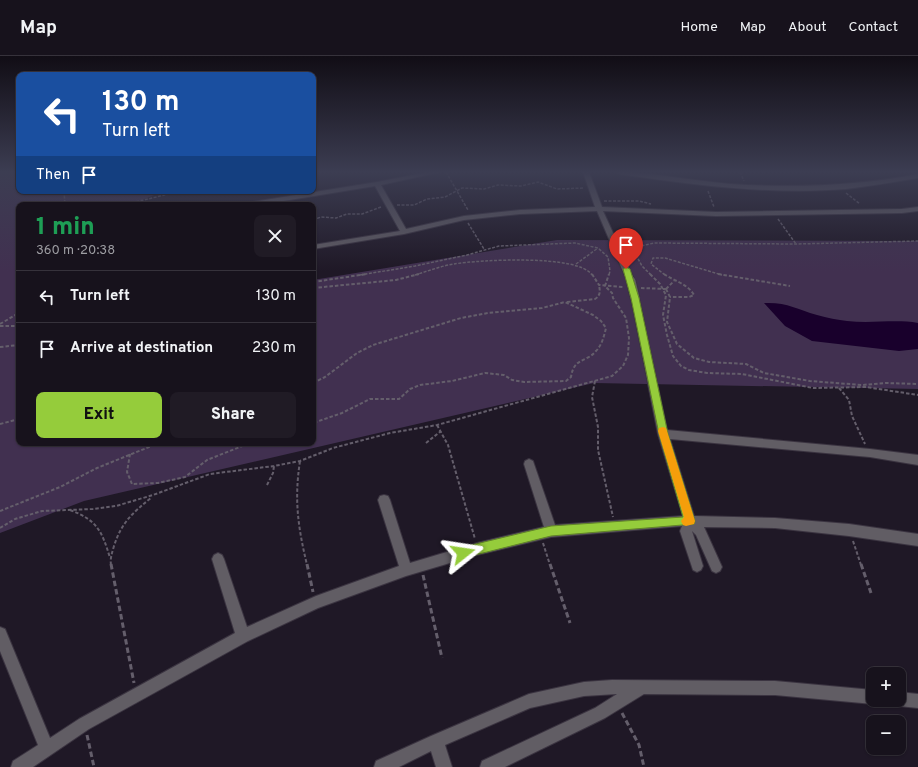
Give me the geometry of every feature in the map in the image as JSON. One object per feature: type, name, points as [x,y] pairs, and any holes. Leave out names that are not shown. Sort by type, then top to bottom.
[{"type":"street","points":[[597,205],[622,257],[630,281],[635,298],[663,434],[690,521],[700,531],[716,567]]},
{"type":"street","points":[[389,206],[404,232]]},
{"type":"street","points":[[316,247],[404,232],[472,216],[543,210],[598,209],[716,214],[775,214],[869,212],[918,209]]},
{"type":"street","points":[[663,434],[870,453],[918,460]]},
{"type":"street","points":[[529,464],[545,532]]},
{"type":"street","points":[[384,500],[406,570]]},
{"type":"street","points":[[690,521],[686,531],[697,566]]},
{"type":"street","points":[[19,767],[84,724],[242,636],[316,602],[421,565],[478,548],[545,532],[690,521],[775,523],[849,530],[918,540]]},
{"type":"street","points":[[218,559],[242,636]]},
{"type":"street","points":[[0,634],[47,749]]},
{"type":"street","points":[[382,767],[436,741],[529,701],[557,694],[598,688],[775,688],[866,696]]},
{"type":"street","points":[[488,767],[617,704],[641,688]]},
{"type":"street","points":[[906,700],[918,701]]},
{"type":"street","points":[[436,741],[444,767]]},
{"type":"path","points":[[316,219],[321,217],[340,217],[347,214],[362,214],[377,208],[395,205]]},
{"type":"path","points":[[466,205],[472,216]]},
{"type":"path","points":[[713,205],[716,214]]},
{"type":"path","points":[[860,205],[869,212]]},
{"type":"path","points":[[775,214],[796,244]]},
{"type":"path","points":[[464,218],[484,249]]},
{"type":"path","points":[[918,241],[796,244],[687,242],[654,243],[641,246],[636,255],[637,260],[646,271],[659,282],[670,297],[667,322],[677,344],[694,358],[709,362],[746,364],[764,373],[810,381],[862,385],[886,383],[918,384]]},
{"type":"path","points":[[316,282],[415,266],[467,255],[499,246],[575,243],[598,248],[605,252],[609,261],[610,271],[605,286]]},
{"type":"path","points":[[576,264],[598,248]]},
{"type":"path","points":[[670,297],[690,297],[694,295],[690,288],[674,281],[651,264],[653,258],[665,258],[719,274],[790,286]]},
{"type":"path","points":[[316,288],[396,280],[453,264],[470,262],[546,260],[576,264],[590,271],[600,288],[598,298],[589,301],[573,300],[542,308],[488,313],[461,318],[373,345],[356,353],[325,377],[316,382]]},
{"type":"path","points":[[664,289],[674,281]]},
{"type":"path","points":[[599,285],[612,287]]},
{"type":"path","points":[[0,528],[15,519],[42,511],[93,509],[116,506],[153,496],[210,474],[274,466],[300,461],[333,448],[390,433],[437,425],[486,410],[612,376],[623,366],[628,355],[629,338],[626,318],[613,298],[612,293],[605,286]]},
{"type":"path","points":[[664,289],[666,296],[663,309],[664,320],[673,355],[675,359],[684,366],[711,373],[742,374],[789,385],[838,388],[874,388],[918,395]]},
{"type":"path","points":[[316,422],[342,414],[370,399],[400,399],[415,386],[452,381],[485,373],[495,373],[512,380],[524,382],[566,381],[571,376],[575,364],[589,357],[598,350],[603,342],[606,328],[601,321],[593,315],[565,302]]},
{"type":"path","points":[[0,325],[15,315]]},
{"type":"path","points":[[0,325],[16,326]]},
{"type":"path","points":[[0,347],[16,345]]},
{"type":"path","points":[[596,381],[592,390],[592,400],[598,424],[597,440],[599,456],[615,526]]},
{"type":"path","points":[[854,387],[862,385]]},
{"type":"path","points":[[838,388],[849,400],[852,416],[870,453]]},
{"type":"path","points":[[0,424],[16,420]]},
{"type":"path","points":[[437,425],[450,451],[478,548]]},
{"type":"path","points":[[426,442],[441,431]]},
{"type":"path","points":[[0,511],[60,488],[97,468],[151,446]]},
{"type":"path","points":[[130,454],[127,472],[132,484],[158,483],[185,477],[207,460],[242,446]]},
{"type":"path","points":[[300,461],[296,501],[298,522],[316,602]]},
{"type":"path","points":[[267,485],[273,473],[274,466]]},
{"type":"path","points":[[110,559],[114,541],[125,521],[153,496]]},
{"type":"path","points":[[67,509],[84,515],[97,524],[104,535],[136,694]]},
{"type":"path","points":[[849,530],[871,593]]},
{"type":"path","points":[[545,532],[570,623]]},
{"type":"path","points":[[421,565],[442,658]]},
{"type":"path","points":[[617,704],[639,745],[644,767]]},
{"type":"path","points":[[84,724],[94,767]]},
{"type":"shaded area","points":[[0,205],[16,205],[16,446],[316,446],[316,280],[557,240],[918,241],[918,389],[594,383],[84,501],[0,533]]},
{"type":"shaded area","points":[[764,303],[785,305],[832,319],[844,321],[901,321],[918,323],[918,349],[899,351],[812,341],[785,326]]},
{"type":"slow traffic","points":[[663,431],[690,521],[686,521]]},
{"type":"route","points":[[463,553],[478,548],[551,531],[690,521],[663,434],[635,298],[626,269]]}]
